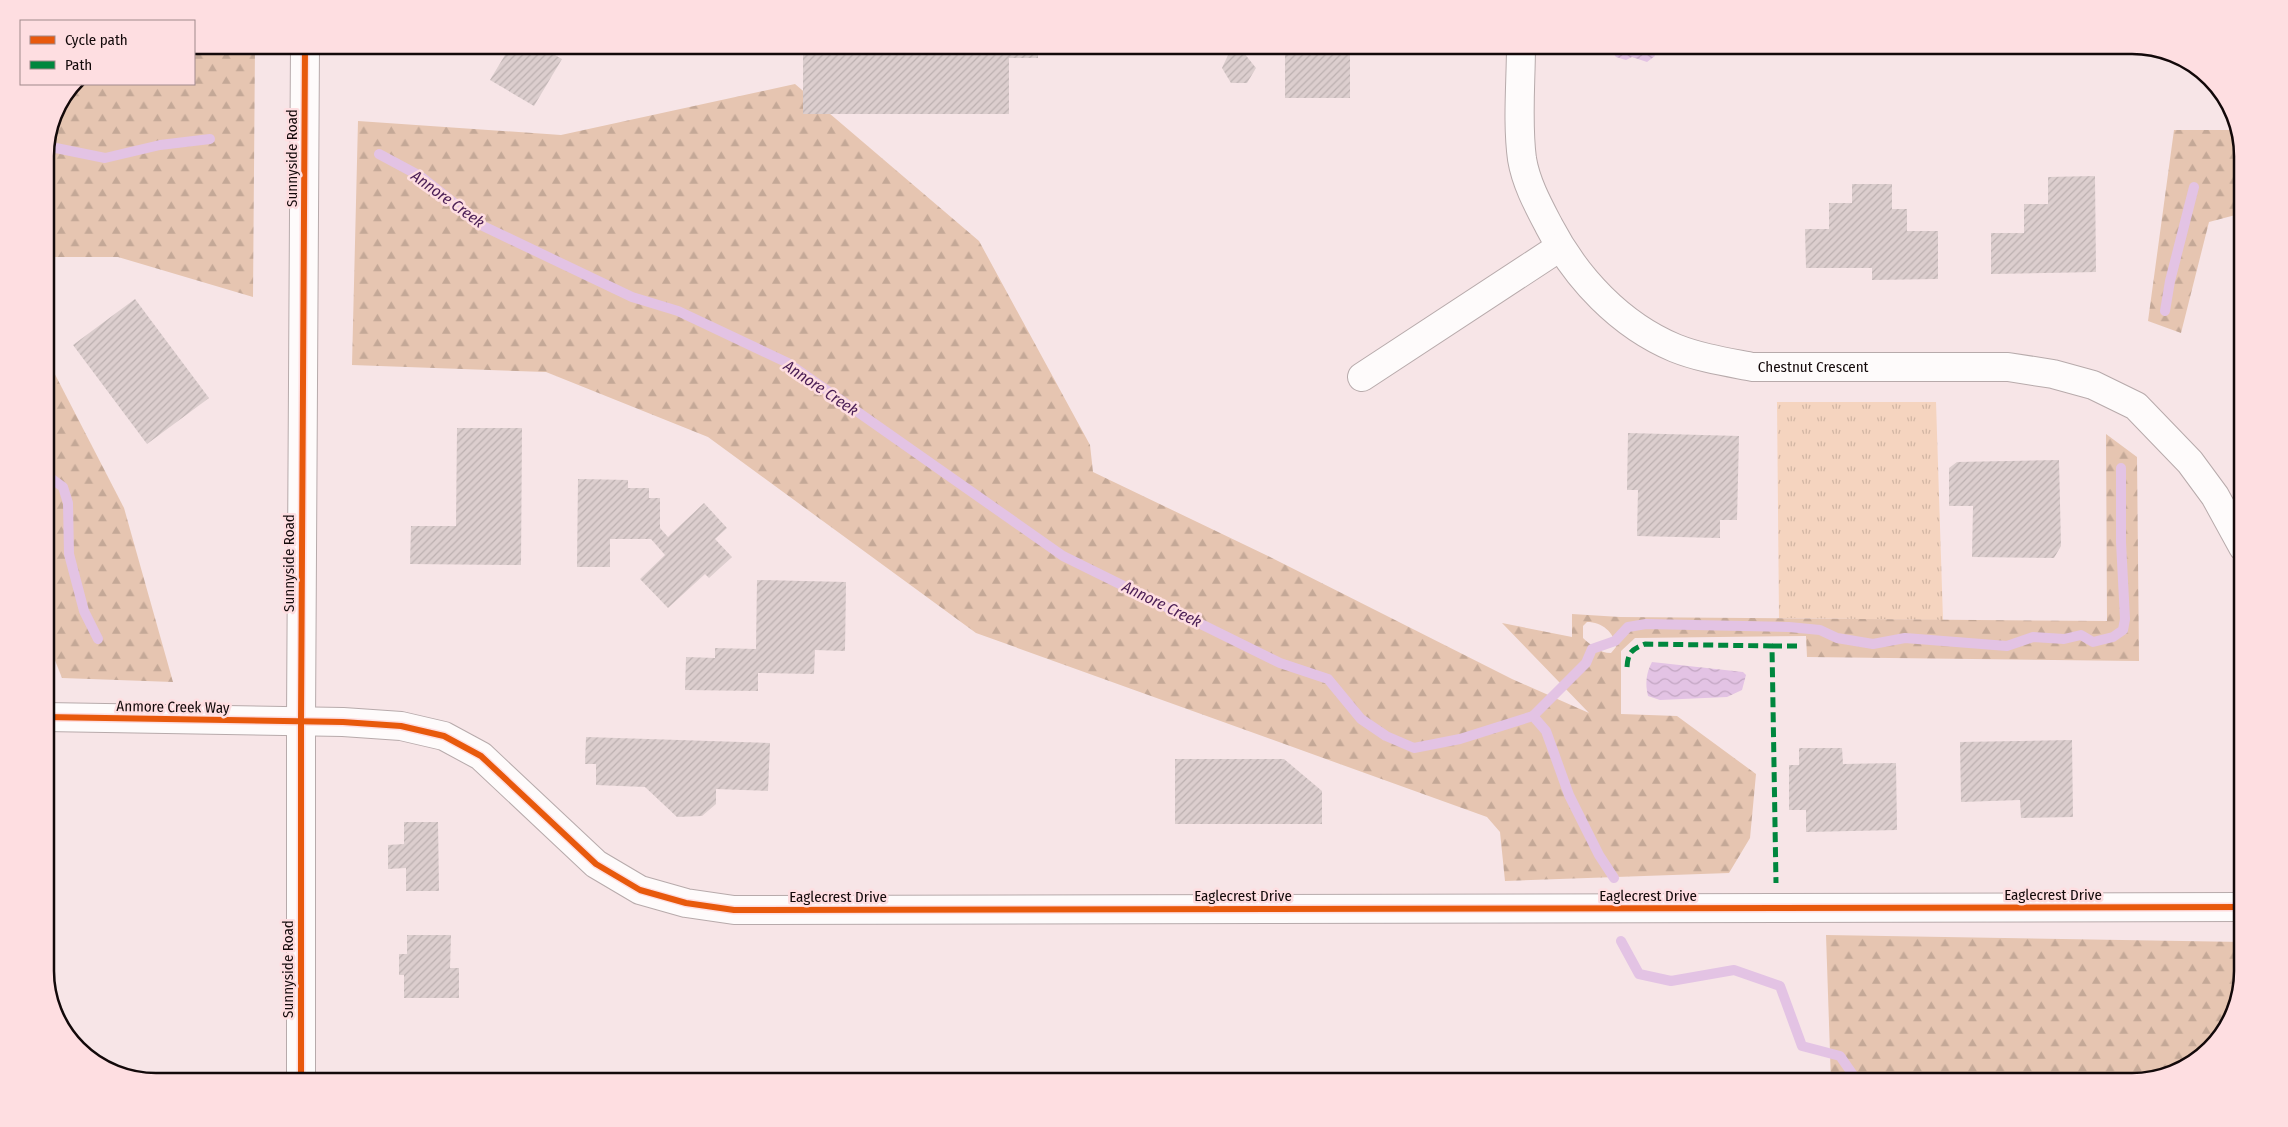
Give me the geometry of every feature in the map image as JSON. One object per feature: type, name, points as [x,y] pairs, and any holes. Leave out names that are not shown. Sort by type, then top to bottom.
[{"type":"street","name":"Sunnyside Road","points":[[301,1073],[305,54]]},
{"type":"street","name":"Chestnut Crescent","points":[[1521,54],[1522,160],[1534,198],[1560,247],[1588,284],[1617,312],[1641,329],[1675,348],[1712,360],[1753,367],[2008,367],[2053,374],[2093,385],[2136,406],[2190,462],[2215,496],[2234,531]]},
{"type":"street","points":[[1362,377],[1560,247]]},
{"type":"street","name":"Anmore Creek Way","points":[[54,717],[301,721]]},
{"type":"street","name":"Eaglecrest Drive","points":[[301,721],[401,726],[444,736],[482,756],[596,864],[640,890],[686,903],[734,910],[2234,907]]},
{"type":"green space","points":[[195,54],[255,54],[253,297],[118,257],[54,257],[54,149],[57,129],[71,99],[82,85],[195,85]]},
{"type":"green space","points":[[795,84],[979,241],[1090,445],[1093,472],[1268,556],[1512,679],[1589,713],[1502,623],[1572,637],[1572,614],[1620,617],[2107,621],[2106,434],[2137,457],[2139,661],[1807,657],[1806,636],[1635,638],[1621,651],[1621,714],[1677,716],[1756,774],[1750,838],[1729,873],[1505,881],[1500,832],[1487,817],[976,633],[708,437],[546,372],[352,365],[358,121],[561,135]],"holes":[[[1587,622],[1592,622],[1610,632],[1616,647],[1611,653],[1599,650],[1583,638],[1583,626]]]},
{"type":"green space","points":[[2174,130],[2231,130],[2234,149],[2234,215],[2209,222],[2181,333],[2148,321]]},
{"type":"green space","points":[[54,372],[124,508],[173,682],[62,678],[54,658]]},
{"type":"green space","points":[[1777,402],[1936,402],[1943,620],[1779,618]]},
{"type":"green space","points":[[1826,935],[2234,942],[2232,991],[2229,1004],[2217,1028],[2204,1043],[2183,1060],[2159,1070],[2132,1073],[1831,1073]]},
{"type":"water","points":[[1614,54],[1654,54],[1655,56],[1647,62],[1632,57],[1626,60],[1616,57]]},
{"type":"water","points":[[1652,662],[1743,672],[1746,675],[1742,690],[1727,697],[1660,700],[1648,696],[1648,670]]},
{"type":"building","points":[[506,54],[553,54],[562,59],[534,106],[490,80]]},
{"type":"building","points":[[803,54],[1038,54],[1038,58],[1009,58],[1009,114],[803,114]]},
{"type":"building","points":[[1229,54],[1245,54],[1256,68],[1247,83],[1231,83],[1222,68]]},
{"type":"building","points":[[1285,54],[1350,54],[1350,98],[1285,98]]},
{"type":"building","points":[[2095,176],[2096,272],[1991,274],[1991,233],[2024,233],[2024,204],[2048,204],[2048,177]]},
{"type":"building","points":[[1852,184],[1892,184],[1892,209],[1907,209],[1907,231],[1938,231],[1938,279],[1872,280],[1872,268],[1806,268],[1805,229],[1829,229],[1829,203],[1852,203]]},
{"type":"building","points":[[135,299],[209,398],[147,444],[73,345]]},
{"type":"building","points":[[457,428],[522,428],[521,565],[410,564],[411,526],[456,526]]},
{"type":"building","points":[[1628,433],[1739,436],[1737,520],[1720,520],[1720,538],[1637,536],[1638,490],[1627,490]]},
{"type":"building","points":[[2059,460],[2061,546],[2054,558],[1972,557],[1973,506],[1949,506],[1949,468],[1957,462]]},
{"type":"building","points":[[578,479],[628,480],[628,488],[649,488],[649,498],[660,498],[660,528],[668,537],[704,503],[727,528],[715,539],[732,557],[709,578],[705,574],[668,608],[640,579],[665,555],[651,539],[610,539],[610,567],[577,567]]},
{"type":"building","points":[[757,580],[846,582],[845,651],[815,650],[814,674],[758,673],[758,691],[685,690],[686,657],[715,658],[715,648],[756,649]]},
{"type":"building","points":[[586,737],[770,743],[768,791],[716,789],[716,804],[702,816],[677,817],[645,787],[596,785],[596,764],[585,764]]},
{"type":"building","points":[[2072,740],[2073,817],[2021,818],[2020,800],[1961,802],[1960,742]]},
{"type":"building","points":[[1799,748],[1842,748],[1843,764],[1896,763],[1897,830],[1806,832],[1806,810],[1789,810],[1789,765],[1799,765]]},
{"type":"building","points":[[1175,759],[1284,759],[1322,791],[1322,824],[1175,824]]},
{"type":"building","points":[[404,822],[438,822],[439,891],[406,891],[406,868],[388,869],[388,845],[404,844]]},
{"type":"building","points":[[407,935],[451,935],[450,968],[459,968],[459,998],[404,998],[404,975],[399,975],[399,954],[407,954]]},
{"type":"waterway","name":"Annore Creek","points":[[54,148],[105,158],[160,145],[210,139]]},
{"type":"waterway","name":"Annore Creek","points":[[379,154],[420,176],[483,226],[632,297],[678,311],[788,363],[1063,556],[1280,663],[1328,679],[1361,719],[1386,736],[1414,748],[1460,739],[1533,716],[1546,731],[1569,795],[1599,855],[1614,878]]},
{"type":"waterway","points":[[2165,311],[2170,281],[2194,187]]},
{"type":"waterway","points":[[1533,716],[1586,663],[1592,649],[1615,641],[1628,627],[1646,624],[1789,627],[1820,630],[1837,638],[1873,644],[1905,638],[2007,646],[2033,637],[2064,639],[2081,635],[2093,642],[2113,637],[2123,630],[2125,619],[2121,542],[2121,468]]},
{"type":"waterway","points":[[54,480],[63,487],[68,503],[69,554],[84,611],[98,639]]},
{"type":"waterway","name":"Annore Creek","points":[[1621,941],[1639,974],[1671,981],[1734,970],[1780,986],[1802,1046],[1840,1056],[1852,1073]]},
{"type":"marked path","points":[[1627,667],[1628,658],[1632,652],[1645,644],[1772,646],[1776,883]]},
{"type":"marked path","points":[[1772,646],[1799,646]]},
{"type":"cycle path","points":[[301,1073],[305,54]]},
{"type":"cycle path","points":[[54,717],[343,722],[401,726],[444,736],[481,756],[596,864],[640,890],[686,903],[734,910],[2234,907]]}]
